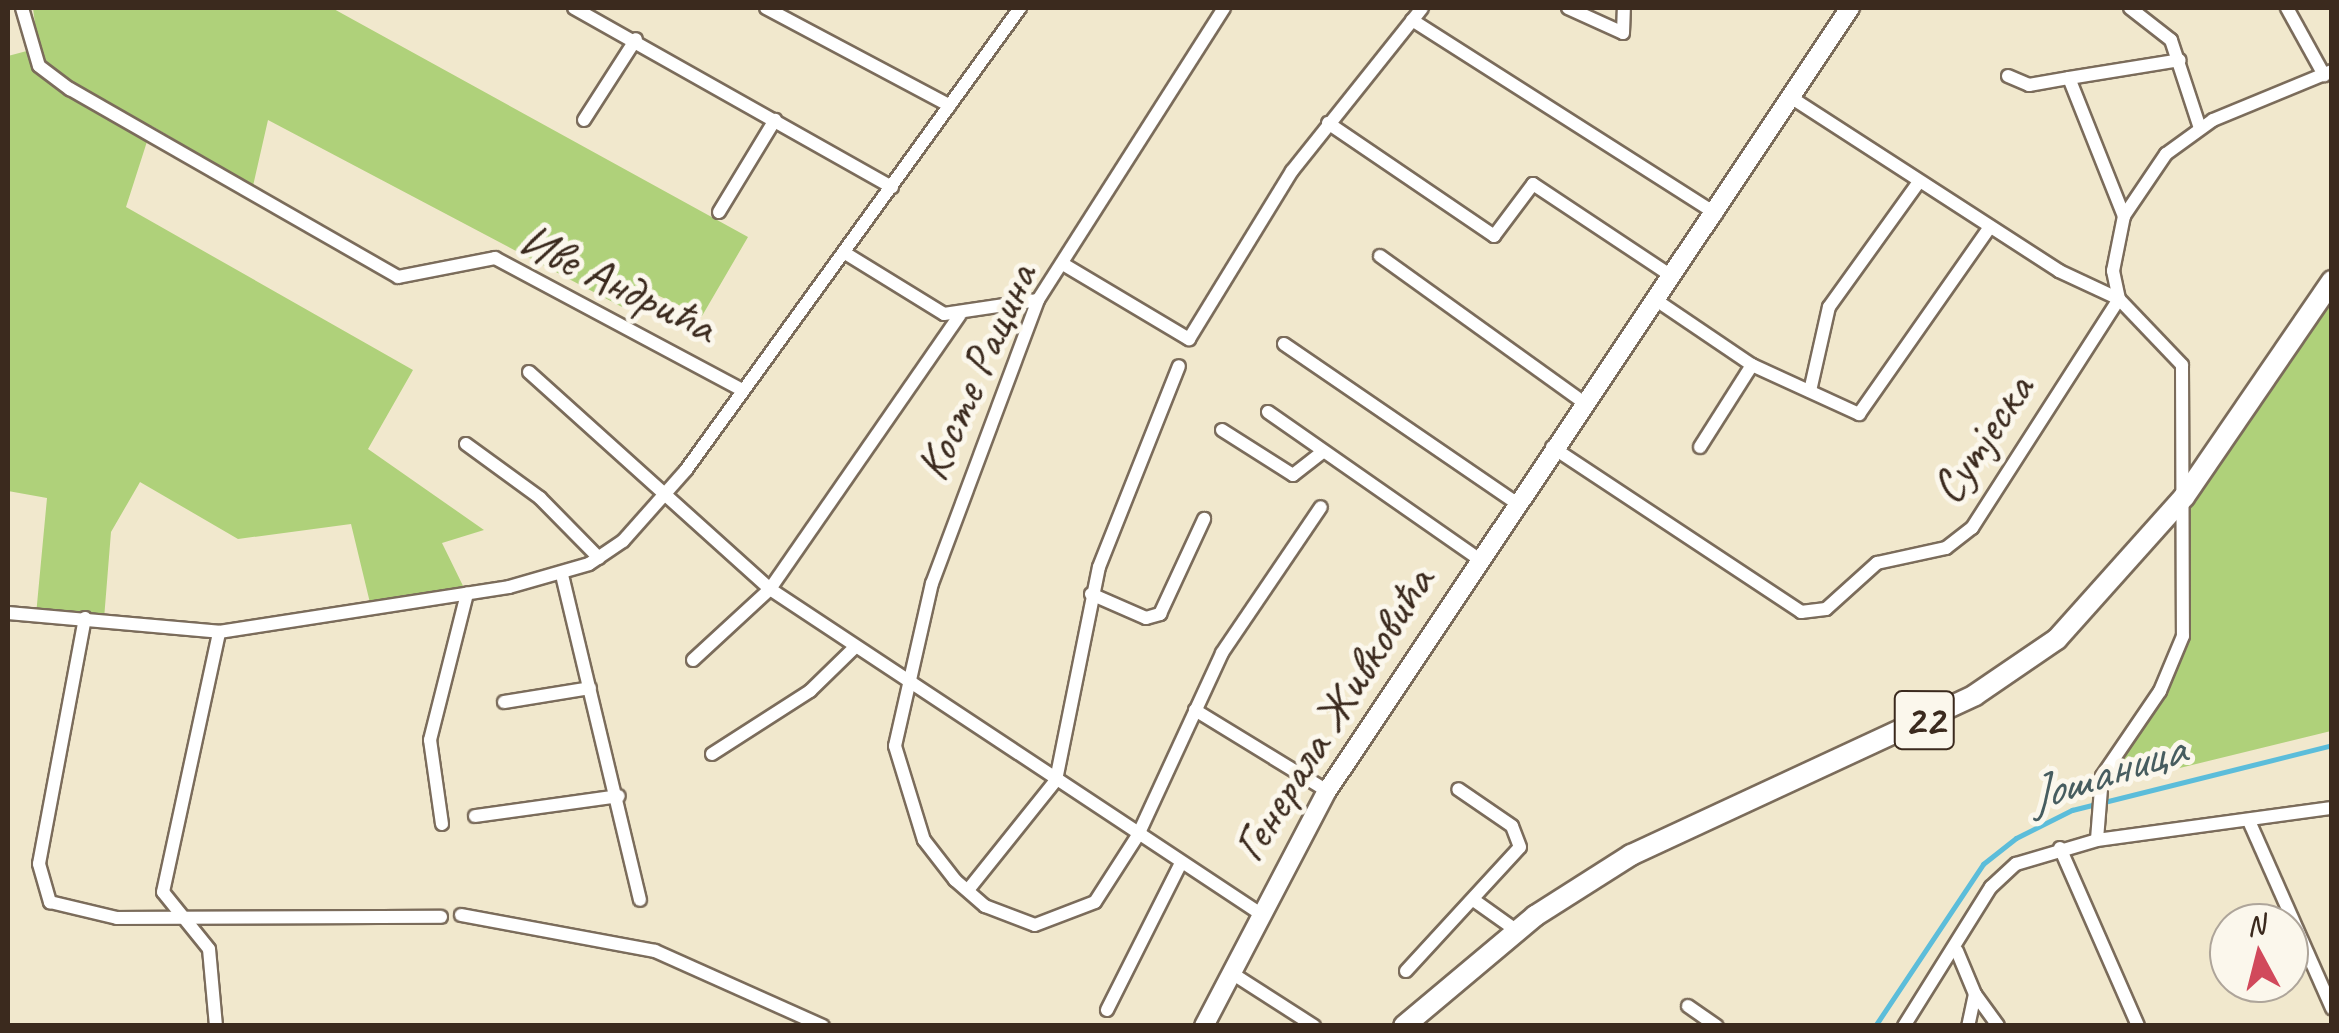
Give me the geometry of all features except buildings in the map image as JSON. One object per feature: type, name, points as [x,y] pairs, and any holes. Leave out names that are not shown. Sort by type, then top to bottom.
[{"type":"main road","name":"22","points":[[1404,1026],[1517,931],[1674,830],[2022,667],[2093,606],[2184,497],[2332,281]]},
{"type":"street","name":"Иве Андрића","points":[[22,8],[39,66],[190,159],[398,276],[495,258],[742,390]]},
{"type":"street","points":[[574,8],[636,38],[892,187]]},
{"type":"street","points":[[766,8],[950,106]]},
{"type":"street","name":"Иве Андрића","points":[[8,613],[219,632],[466,594],[562,575],[598,558],[668,492],[1020,8]]},
{"type":"street","name":"Косте Рацина","points":[[1138,835],[1087,909],[1035,924],[968,890],[929,849],[909,804],[896,746],[904,684],[965,482],[1038,300],[1224,8]]},
{"type":"street","points":[[1063,264],[1189,339],[1328,123],[1422,8]]},
{"type":"street","points":[[1568,8],[1613,33],[1627,30],[1624,8]]},
{"type":"street","name":"Генерала Живковића","points":[[1204,1026],[1258,912],[1327,791],[1513,502],[1795,100],[1850,8]]},
{"type":"street","points":[[2130,8],[2158,25],[2180,60],[2200,128]]},
{"type":"street","points":[[2119,299],[2114,271],[2124,216],[2156,165],[2200,128],[2328,73],[2287,8]]},
{"type":"street","points":[[1412,20],[1716,214]]},
{"type":"street","points":[[584,120],[636,38]]},
{"type":"street","points":[[2008,76],[2028,85],[2180,60]]},
{"type":"street","points":[[2070,78],[2124,216]]},
{"type":"street","points":[[1795,100],[1990,228],[2119,299],[2182,365],[2184,497],[2178,653],[2098,788],[2097,840]]},
{"type":"street","points":[[718,212],[776,120]]},
{"type":"street","points":[[1328,123],[1494,236],[1534,184],[1670,275]]},
{"type":"street","points":[[1810,391],[1828,307],[1918,183]]},
{"type":"street","points":[[1653,298],[1786,383],[1810,391],[1846,412],[1865,412],[1990,228]]},
{"type":"street","points":[[845,253],[921,306],[960,314],[1038,300]]},
{"type":"street","points":[[1380,256],[1582,402]]},
{"type":"street","name":"Сутјеска","points":[[1552,447],[1801,612],[1817,612],[1877,563],[1946,548],[1972,528],[2119,299]]},
{"type":"street","points":[[693,660],[770,589],[960,314]]},
{"type":"street","points":[[1284,344],[1513,502]]},
{"type":"street","points":[[1700,447],[1752,364]]},
{"type":"street","points":[[968,890],[1056,780],[1091,594],[1179,366]]},
{"type":"street","points":[[529,372],[668,492],[770,589],[904,684],[1181,863]]},
{"type":"street","name":"Генерала Живковића","points":[[1268,412],[1477,558]]},
{"type":"street","points":[[1222,430],[1293,474],[1322,452]]},
{"type":"street","points":[[466,444],[540,498],[598,558]]},
{"type":"street","points":[[1138,835],[1195,710],[1321,507]]},
{"type":"street","points":[[1091,594],[1146,618],[1160,614],[1204,518]]},
{"type":"street","points":[[562,575],[640,900]]},
{"type":"street","points":[[442,824],[430,740],[466,594]]},
{"type":"street","points":[[85,618],[40,886],[61,910],[84,916],[442,917]]},
{"type":"street","points":[[216,1026],[210,949],[174,915],[163,892],[171,824],[219,632]]},
{"type":"street","points":[[712,754],[810,691],[854,648]]},
{"type":"street","points":[[504,702],[590,688]]},
{"type":"street","points":[[1195,710],[1327,791]]},
{"type":"street","points":[[1406,971],[1476,901],[1520,840],[1458,789]]},
{"type":"street","points":[[475,816],[618,796]]},
{"type":"street","points":[[1904,1026],[1956,951],[1991,886],[2026,859],[2097,840],[2330,811]]},
{"type":"street","points":[[2249,822],[2332,1008]]},
{"type":"street","points":[[2060,848],[2138,1026]]},
{"type":"street","name":"Генерала Живковића","points":[[1107,1010],[1181,863],[1258,912]]},
{"type":"street","points":[[1476,901],[1517,931]]},
{"type":"street","points":[[461,915],[654,947],[823,1026]]},
{"type":"street","points":[[1956,951],[1974,994],[1998,1026]]},
{"type":"street","points":[[1230,972],[1314,1026]]},
{"type":"street","points":[[1968,1026],[1974,994]]},
{"type":"street","points":[[1688,1006],[1716,1026]]},
{"type":"green space","points":[[33,8],[332,8],[748,237],[702,316],[640,287],[622,307],[268,120],[253,186],[152,126],[126,207],[413,370],[368,449],[484,530],[442,543],[467,594],[371,607],[351,524],[238,539],[140,482],[111,532],[104,619],[36,615],[47,498],[8,491],[8,56],[38,48]]},
{"type":"green space","points":[[2331,300],[2331,731],[2098,788],[2178,653],[2184,510]]},
{"type":"waterway","name":"Јошаница","points":[[1875,1026],[1983,864],[2016,838],[2072,810],[2332,745]]}]
